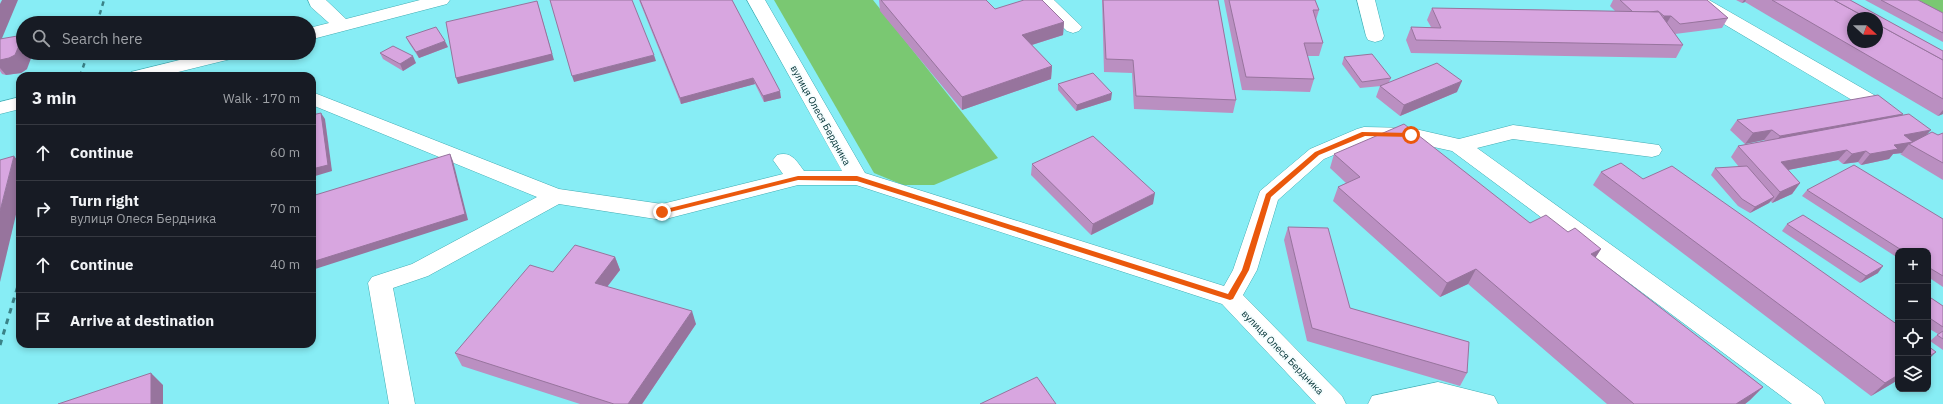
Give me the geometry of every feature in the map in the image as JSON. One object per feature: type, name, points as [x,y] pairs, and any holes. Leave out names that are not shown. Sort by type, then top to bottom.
[{"type":"street","points":[[316,0],[317,3],[342,25]]},
{"type":"street","points":[[316,32],[441,0]]},
{"type":"street","name":"вулиця Олеся Бердника","points":[[756,0],[857,178],[1230,297],[1333,404]]},
{"type":"street","points":[[1042,0],[1073,27]]},
{"type":"street","points":[[1366,0],[1376,36]]},
{"type":"street","points":[[1696,0],[1881,108]]},
{"type":"street","points":[[150,72],[184,60]]},
{"type":"street","points":[[316,100],[556,196],[662,212],[798,178],[857,178]]},
{"type":"street","points":[[0,108],[16,104]]},
{"type":"street","points":[[1459,146],[1513,132],[1652,150]]},
{"type":"street","points":[[1230,297],[1245,270],[1268,196],[1317,154],[1364,134],[1411,135],[1459,146],[1812,404]]},
{"type":"street","points":[[784,160],[798,178]]},
{"type":"street","points":[[402,404],[380,283],[420,270],[556,196]]},
{"type":"street","points":[[1381,404],[1438,393],[1485,404]]},
{"type":"green space","points":[[774,0],[873,0],[998,158],[934,185],[903,185],[874,173]]},
{"type":"green space","points":[[1902,0],[1943,0],[1943,22]]},
{"type":"building","points":[[550,0],[632,0],[654,55],[572,76]]},
{"type":"building","points":[[640,0],[732,0],[780,91],[763,96],[753,78],[680,98]]},
{"type":"building","points":[[881,0],[986,0],[995,9],[1024,0],[1042,0],[1064,22],[1022,35],[1052,66],[962,97]]},
{"type":"building","points":[[1103,0],[1218,0],[1236,100],[1136,96],[1133,60],[1106,59]]},
{"type":"building","points":[[1229,0],[1315,0],[1319,10],[1313,10],[1323,43],[1304,43],[1314,79],[1246,77]]},
{"type":"building","points":[[1620,0],[1707,0],[1728,18],[1680,24],[1671,16],[1664,16],[1658,11],[1633,12]]},
{"type":"building","points":[[1772,0],[1834,0],[1856,12],[1847,12],[1847,43]]},
{"type":"building","points":[[1834,0],[1850,0],[1872,12],[1856,12]]},
{"type":"building","points":[[1881,0],[1918,0],[1943,13],[1943,33]]},
{"type":"building","points":[[537,1],[552,54],[456,78],[446,22]]},
{"type":"building","points":[[1432,8],[1659,12],[1683,45],[1416,40],[1411,27],[1441,28]]},
{"type":"building","points":[[1883,18],[1943,51],[1943,60],[1883,27]]},
{"type":"building","points":[[436,27],[445,41],[416,52],[406,37]]},
{"type":"building","points":[[1883,27],[1943,60],[1943,99],[1855,48],[1883,48]]},
{"type":"building","points":[[16,36],[15,55],[0,60],[0,39]]},
{"type":"building","points":[[393,46],[413,56],[400,64],[380,53]]},
{"type":"building","points":[[1372,54],[1391,78],[1362,82],[1344,57]]},
{"type":"building","points":[[1437,63],[1462,81],[1404,105],[1380,86]]},
{"type":"building","points":[[1093,73],[1112,93],[1077,105],[1058,84]]},
{"type":"building","points":[[1878,95],[1903,114],[1780,136],[1772,130],[1753,133],[1737,120]]},
{"type":"building","points":[[321,113],[328,165],[316,168],[316,114]]},
{"type":"building","points":[[1909,114],[1931,130],[1904,135],[1913,142],[1894,145],[1898,149],[1870,154],[1866,151],[1852,154],[1847,150],[1781,162],[1800,183],[1780,192],[1738,146]]},
{"type":"building","points":[[1404,124],[1530,223],[1546,215],[1568,232],[1575,228],[1601,249],[1591,254],[1763,387],[1736,404],[1634,404],[1476,269],[1447,283],[1338,187],[1360,177],[1334,154]]},
{"type":"building","points":[[1932,132],[1938,135],[1943,133],[1943,163],[1909,144]]},
{"type":"building","points":[[1093,136],[1155,193],[1093,224],[1032,164]]},
{"type":"building","points":[[450,154],[465,214],[316,261],[316,195]]},
{"type":"building","points":[[14,156],[0,211],[0,160]]},
{"type":"building","points":[[1621,163],[1643,179],[1672,166],[1895,323],[1895,377],[1885,383],[1601,172]]},
{"type":"building","points":[[1854,165],[1943,219],[1943,276],[1931,269],[1931,248],[1898,248],[1807,190]]},
{"type":"building","points":[[1747,166],[1774,197],[1755,207],[1742,199],[1715,168]]},
{"type":"building","points":[[1803,215],[1883,266],[1866,276],[1787,224]]},
{"type":"building","points":[[1288,227],[1328,228],[1350,308],[1469,342],[1467,373],[1312,328]]},
{"type":"building","points":[[575,245],[615,257],[595,283],[692,311],[628,404],[614,404],[455,353],[530,265],[553,272]]},
{"type":"building","points":[[1931,298],[1943,306],[1943,327],[1931,319]]},
{"type":"building","points":[[1943,331],[1943,339],[1937,335]]},
{"type":"building","points":[[1931,348],[1936,352],[1931,355]]},
{"type":"building","points":[[151,373],[151,404],[58,404]]},
{"type":"building","points":[[1037,377],[1056,404],[980,404]]},
{"type":"railway","points":[[99,16],[104,0]]},
{"type":"railway","points":[[81,72],[86,60]]},
{"type":"railway","points":[[0,345],[16,292]]},
{"type":"route","points":[[662,212],[798,178],[857,178],[1230,297],[1245,270],[1268,196],[1317,154],[1364,134],[1411,135]]}]
